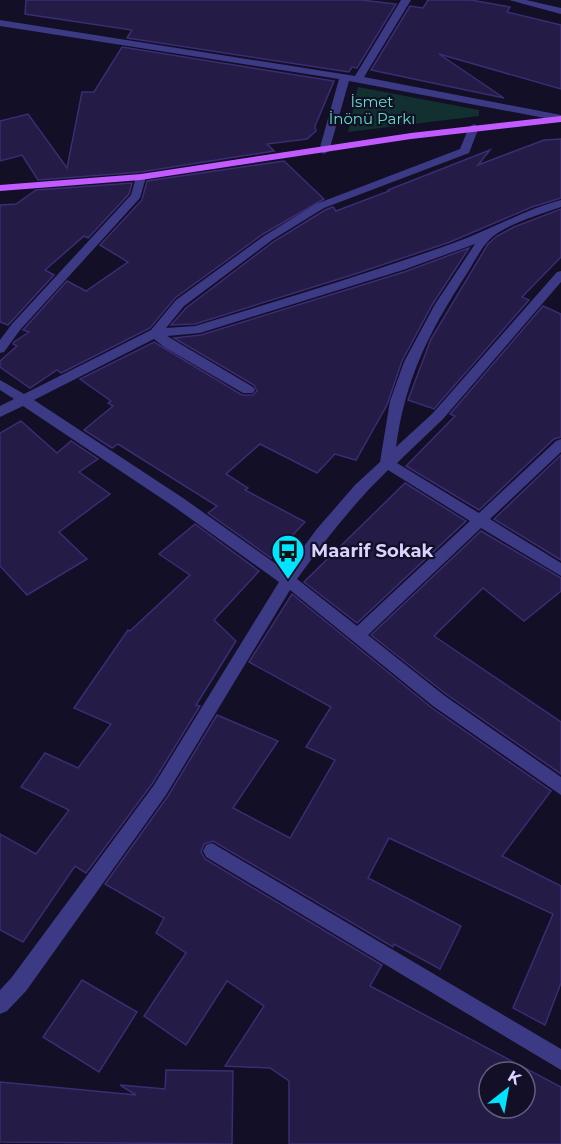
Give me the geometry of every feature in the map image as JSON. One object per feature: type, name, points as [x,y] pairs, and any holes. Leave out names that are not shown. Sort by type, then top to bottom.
[{"type":"main road","points":[[0,188],[141,177],[474,128],[561,118]]},
{"type":"street","points":[[358,79],[406,0]]},
{"type":"street","points":[[514,0],[561,11]]},
{"type":"street","points":[[0,23],[358,79],[561,118]]},
{"type":"street","points":[[324,151],[345,77]]},
{"type":"street","points":[[155,333],[180,303],[268,238],[320,206],[465,151],[474,128]]},
{"type":"street","points":[[0,349],[16,327],[136,196],[141,177]]},
{"type":"street","points":[[0,412],[155,333],[196,330],[399,267],[486,236],[524,217],[561,203]]},
{"type":"street","points":[[387,463],[402,381],[435,314],[486,236]]},
{"type":"street","points":[[0,1004],[19,984],[160,790],[288,580],[321,534],[360,489],[438,416],[561,274]]},
{"type":"street","points":[[155,333],[168,344],[248,390]]},
{"type":"street","points":[[0,384],[288,580],[439,701],[561,787]]},
{"type":"street","points":[[357,636],[561,444]]},
{"type":"street","points":[[387,463],[561,570]]},
{"type":"street","points":[[212,851],[561,1060]]},
{"type":"green space","name":"İsmet İnönü Parkı","points":[[358,87],[479,110],[479,116],[348,132]]},
{"type":"building","points":[[26,0],[361,0],[396,4],[357,68],[352,67],[349,72],[127,38],[132,30],[25,14]]},
{"type":"building","points":[[428,0],[471,0],[510,7],[507,12],[561,25],[561,89],[439,54],[504,98],[371,70],[410,6],[423,8]]},
{"type":"building","points":[[122,47],[334,81],[315,126],[316,131],[307,139],[267,144],[274,151],[141,172],[38,180],[22,155],[0,161],[0,121],[28,114],[67,168],[82,92],[94,92]]},
{"type":"building","points":[[561,139],[561,198],[532,207],[450,242],[355,274],[195,324],[171,325],[186,308],[273,242],[325,210],[333,207],[336,211],[490,150],[478,165],[544,140]]},
{"type":"building","points":[[284,161],[324,199],[263,234],[175,298],[150,328],[61,373],[57,370],[30,388],[0,367],[0,361],[17,346],[13,344],[14,342],[29,332],[23,330],[67,281],[86,291],[128,262],[100,245],[142,200],[147,181]]},
{"type":"building","points":[[132,183],[129,194],[88,238],[84,236],[45,270],[54,275],[8,325],[0,322],[0,205],[16,204],[36,190]]},
{"type":"building","points":[[561,209],[561,257],[522,297],[529,300],[434,409],[408,400],[431,339],[488,244],[514,227]]},
{"type":"building","points":[[469,248],[432,305],[402,361],[387,405],[356,460],[335,454],[317,473],[260,444],[226,474],[248,488],[245,490],[305,522],[271,558],[208,513],[217,506],[118,444],[112,448],[84,430],[113,406],[108,403],[111,401],[80,379],[154,342],[242,395],[253,395],[257,391],[254,385],[174,338],[201,335],[404,272]]},
{"type":"building","points":[[543,306],[561,314],[561,437],[554,439],[479,510],[406,466],[455,416],[450,414]]},
{"type":"building","points":[[21,421],[57,453],[71,441],[98,459],[79,472],[110,494],[59,532],[87,559],[27,595],[0,566],[0,433]]},
{"type":"building","points":[[561,455],[561,560],[494,519]]},
{"type":"building","points":[[405,483],[466,521],[357,623],[304,582]]},
{"type":"building","points":[[195,524],[259,571],[214,620],[236,641],[196,705],[200,706],[152,784],[86,873],[75,866],[23,942],[0,930],[0,834],[36,854],[69,810],[21,787],[45,753],[78,768],[111,724],[74,708],[128,630],[130,631],[190,575],[159,554]]},
{"type":"building","points":[[481,531],[561,578],[561,591],[524,621],[483,588],[434,636],[561,722],[561,774],[446,694],[371,635]]},
{"type":"building","points":[[292,594],[432,708],[551,791],[502,856],[561,886],[561,983],[545,1025],[513,1008],[553,914],[389,838],[368,878],[461,926],[440,969],[394,944],[393,947],[213,841],[204,844],[201,852],[205,859],[382,965],[370,986],[510,1060],[477,1060],[477,1120],[537,1120],[537,1074],[561,1087],[561,1144],[289,1144],[289,1081],[270,1068],[225,1066],[264,1006],[227,981],[186,1045],[144,1016],[186,953],[156,933],[164,918],[105,884],[168,796],[217,715],[278,741],[233,808],[290,838],[335,760],[306,747],[331,707],[249,662]]},
{"type":"building","points":[[82,980],[137,1012],[99,1072],[43,1037]]},
{"type":"building","points":[[166,1070],[233,1071],[232,1144],[0,1142],[0,1082],[136,1095],[120,1085],[165,1089]]},
{"type":"place","name":"Maarif Sokak","points":[[288,580]]}]
